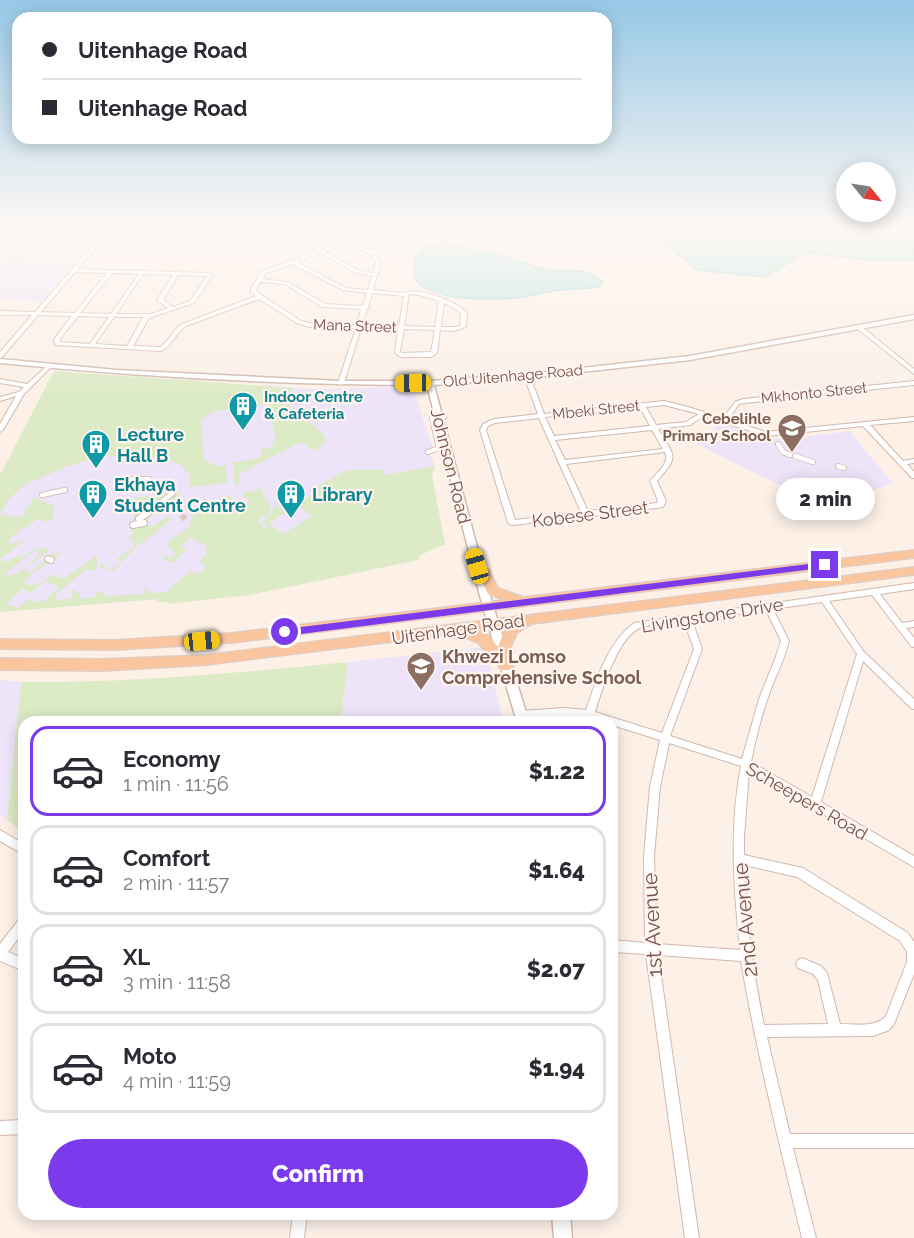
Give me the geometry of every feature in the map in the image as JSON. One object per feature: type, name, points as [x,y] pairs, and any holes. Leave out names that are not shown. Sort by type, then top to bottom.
[{"type":"main road","name":"Uitenhage Road","points":[[0,644],[115,645],[202,641],[914,554]]},
{"type":"main road","points":[[477,566],[484,573],[494,591],[524,602]]},
{"type":"main road","name":"Uitenhage Road","points":[[0,664],[103,665],[206,660],[914,571]]},
{"type":"main road","points":[[505,659],[511,630],[533,619]]},
{"type":"main road","points":[[454,630],[483,639],[505,659]]},
{"type":"street","points":[[0,356],[62,286]]},
{"type":"street","points":[[99,286],[56,343],[164,348],[178,329],[184,325],[259,297],[253,290],[255,286]]},
{"type":"street","points":[[91,346],[133,286]]},
{"type":"street","points":[[169,286],[160,300],[173,309]]},
{"type":"street","points":[[0,313],[147,316],[195,300],[204,286]]},
{"type":"street","points":[[291,286],[324,306],[366,308]]},
{"type":"street","points":[[337,286],[341,288],[406,293],[423,295],[441,302],[432,355],[401,355],[397,352],[406,293]]},
{"type":"street","points":[[341,383],[372,286]]},
{"type":"street","name":"Mana Street","points":[[259,297],[304,324],[438,329],[463,327],[464,314],[460,307],[441,302]]},
{"type":"street","points":[[129,348],[147,316]]},
{"type":"street","name":"Old Uitenhage Road","points":[[0,361],[48,367],[341,383],[430,383],[527,376],[700,357],[914,317]]},
{"type":"street","points":[[860,328],[914,372]]},
{"type":"street","points":[[903,361],[914,360]]},
{"type":"street","points":[[0,430],[21,393],[48,367]]},
{"type":"street","points":[[527,376],[541,416],[564,462],[586,515]]},
{"type":"street","points":[[0,381],[28,386]]},
{"type":"street","name":"Mkhonto Street","points":[[724,420],[737,404],[743,401],[914,382]]},
{"type":"street","name":"Johnson Road","points":[[430,383],[488,607],[522,716]]},
{"type":"street","points":[[0,399],[21,393]]},
{"type":"street","name":"Mbeki Street","points":[[512,523],[483,427],[494,421],[642,405],[673,404],[769,435],[914,419]]},
{"type":"street","points":[[564,462],[667,450],[642,405]]},
{"type":"street","points":[[553,438],[688,424],[703,414]]},
{"type":"street","points":[[0,419],[9,417]]},
{"type":"street","points":[[428,452],[439,448],[432,418],[444,417]]},
{"type":"street","points":[[865,424],[914,476]]},
{"type":"street","points":[[778,444],[783,452],[813,462]]},
{"type":"street","name":"Kobese Street","points":[[512,523],[660,505],[662,501],[653,481],[669,463],[670,456],[667,450]]},
{"type":"street","points":[[901,463],[914,461]]},
{"type":"street","points":[[123,480],[149,479]]},
{"type":"street","points":[[42,495],[65,490]]},
{"type":"street","points":[[133,525],[172,496]]},
{"type":"street","name":"Livingstone Drive","points":[[589,716],[607,669],[628,631],[645,623],[914,586]]},
{"type":"street","points":[[873,591],[914,644]]},
{"type":"street","points":[[824,599],[861,654],[914,705]]},
{"type":"street","name":"2nd Avenue","points":[[768,606],[785,640],[757,716],[746,764],[741,802],[739,859],[746,956],[760,1031],[809,1238]]},
{"type":"street","name":"1st Avenue","points":[[687,618],[698,649],[665,738],[650,827],[648,890],[651,949],[692,1238]]},
{"type":"street","points":[[900,626],[914,624]]},
{"type":"street","points":[[815,804],[861,654]]},
{"type":"street","name":"Scheepers Road","points":[[537,716],[564,712],[580,716]]},
{"type":"street","name":"Scheepers Road","points":[[618,726],[746,764],[913,858]]},
{"type":"street","points":[[0,835],[18,846]]},
{"type":"street","points":[[739,859],[799,872],[895,931],[910,944],[914,955],[890,1020],[885,1026],[873,1030],[760,1031]]},
{"type":"street","points":[[18,930],[0,954],[18,962]]},
{"type":"street","points":[[618,946],[746,956]]},
{"type":"street","points":[[802,964],[817,970],[823,976],[836,1030]]},
{"type":"street","points":[[0,1128],[18,1127]]},
{"type":"street","points":[[786,1141],[914,1141]]},
{"type":"street","points":[[297,1238],[299,1220]]},
{"type":"street","points":[[562,1220],[563,1238]]},
{"type":"shaded area","points":[[0,286],[54,286],[40,302],[0,298]]},
{"type":"shaded area","points":[[268,385],[308,389],[407,387],[414,392],[431,442],[432,448],[428,450],[435,466],[432,476],[445,544],[420,555],[418,560],[249,595],[172,598],[0,611],[0,475],[13,452]]},
{"type":"shaded area","name":"Cebelihle Primary School","points":[[720,423],[766,439],[797,438],[849,431],[893,483],[868,492],[831,497],[804,497],[697,444]]},
{"type":"shaded area","name":"Khwezi Lomso Comprehensive School","points":[[486,647],[502,716],[342,716],[348,662]]},
{"type":"shaded area","points":[[0,680],[21,682],[7,820],[0,815]]},
{"type":"green space","points":[[54,371],[293,388],[290,408],[322,432],[326,440],[315,451],[301,442],[239,474],[241,483],[237,485],[234,484],[233,462],[256,459],[261,455],[261,446],[269,449],[273,447],[269,445],[274,444],[273,441],[276,440],[268,404],[273,401],[267,400],[267,404],[212,412],[201,420],[204,460],[220,467],[226,465],[227,483],[190,487],[190,475],[180,464],[153,457],[106,456],[68,466],[24,485],[7,501],[0,515],[0,475]]},
{"type":"green space","points":[[435,466],[432,476],[445,544],[420,555],[418,560],[249,595],[167,604],[168,602],[157,602],[157,599],[0,612],[0,559],[4,562],[18,556],[22,558],[33,550],[49,547],[48,552],[27,567],[39,556],[39,552],[34,551],[4,574],[14,575],[24,569],[30,573],[52,554],[62,552],[23,581],[27,585],[40,584],[52,574],[59,578],[66,577],[97,555],[97,567],[92,571],[87,569],[55,595],[57,600],[72,598],[72,589],[80,594],[79,599],[96,597],[95,590],[104,594],[103,596],[144,594],[145,588],[152,593],[166,592],[190,571],[198,574],[207,566],[199,562],[206,554],[207,546],[190,538],[181,546],[187,550],[172,563],[164,559],[161,553],[171,558],[177,553],[168,548],[168,542],[189,527],[192,517],[196,514],[222,508],[221,496],[228,495],[241,507],[250,501],[243,496],[243,492],[255,491],[260,487],[271,508],[267,515],[257,521],[264,528],[268,526],[262,522],[269,516],[276,504],[286,513],[269,523],[283,534],[312,516],[297,504],[321,490],[317,486],[348,470],[383,470],[385,475]],"holes":[[[46,581],[59,588],[49,596],[48,600],[35,602],[29,599],[17,608],[6,603],[23,589],[30,593]]]},
{"type":"green space","points":[[184,491],[144,522],[148,526],[155,525],[171,514],[168,517],[171,519],[156,531],[158,532],[138,545],[113,571],[100,567],[101,564],[111,569],[121,562],[117,559],[134,547],[132,539],[127,540],[132,535],[134,498]]},
{"type":"green space","points":[[34,497],[54,506],[53,518],[47,522],[38,519],[13,535],[8,542],[11,544],[24,541],[0,559],[0,515],[22,517]]},
{"type":"green space","points":[[348,662],[342,716],[18,716],[18,828],[7,820],[21,682],[144,679]]},
{"type":"water","points":[[423,286],[600,286],[559,290],[525,297],[491,299],[461,298],[433,292]]},
{"type":"tunnel","points":[[181,519],[186,515]]},
{"type":"place","name":"Indoor Centre & Cafeteria","points":[[243,432]]},
{"type":"place","name":"Cebelihle Primary School","points":[[792,454]]},
{"type":"place","name":"Lecture Hall B","points":[[96,470]]},
{"type":"place","name":"Ekhaya Student Centre","points":[[93,520]]},
{"type":"place","name":"Library","points":[[291,520]]},
{"type":"place","name":"Khwezi Lomso Comprehensive School","points":[[421,692]]},
{"type":"route","points":[[285,632],[825,565]]}]
